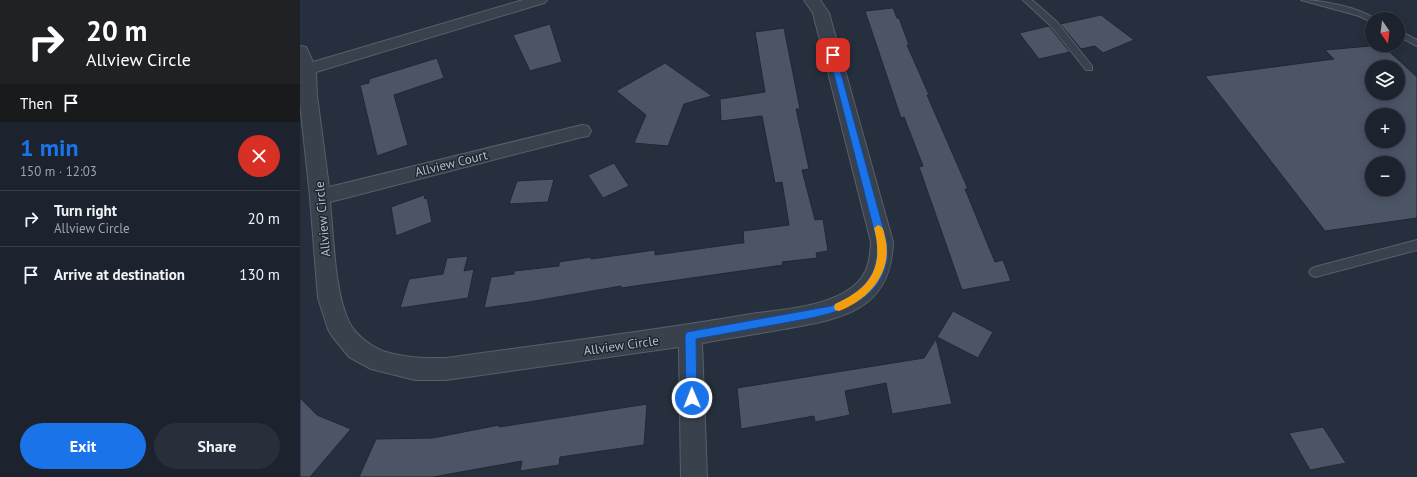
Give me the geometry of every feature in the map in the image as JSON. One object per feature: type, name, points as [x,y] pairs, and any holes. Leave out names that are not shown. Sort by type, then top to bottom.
[{"type":"street","name":"Allview Circle","points":[[539,0],[304,60],[320,197],[329,298],[340,329],[357,349],[379,361],[415,369],[446,369],[690,335],[832,310],[853,300],[869,286],[875,278],[882,260],[882,242],[821,13],[812,0]]},
{"type":"street","name":"Allview Court","points":[[320,197],[582,131]]},
{"type":"street","points":[[690,335],[694,477]]},
{"type":"lane","points":[[1026,0],[1054,24],[1089,68]]},
{"type":"lane","points":[[1305,0],[1365,16]]},
{"type":"lane","points":[[1405,37],[1417,43]]},
{"type":"lane","points":[[1315,272],[1417,245]]},
{"type":"building","points":[[893,8],[897,18],[899,18],[909,45],[907,45],[929,95],[927,95],[968,189],[965,189],[995,262],[1003,260],[1011,281],[962,290],[919,167],[923,166],[904,117],[901,118],[865,11]]},
{"type":"building","points":[[1101,15],[1134,40],[1103,53],[1095,46],[1081,49],[1060,24]]},
{"type":"building","points":[[550,24],[562,62],[530,71],[513,35]]},
{"type":"building","points":[[1049,26],[1070,52],[1039,59],[1019,33]]},
{"type":"building","points":[[784,28],[800,109],[796,109],[809,169],[802,170],[815,220],[823,219],[828,251],[816,253],[817,258],[782,262],[783,265],[621,288],[621,286],[529,302],[484,308],[491,277],[514,274],[514,271],[559,266],[559,262],[591,257],[591,259],[655,250],[655,255],[744,243],[743,231],[789,225],[782,182],[775,183],[762,116],[721,121],[720,99],[765,92],[755,32]]},
{"type":"building","points":[[1365,46],[1365,52],[1390,52],[1398,60],[1365,60],[1365,100],[1405,100],[1405,66],[1417,77],[1417,218],[1325,231],[1205,76],[1334,59],[1325,50]]},
{"type":"building","points":[[437,58],[444,78],[394,95],[408,145],[377,156],[360,85],[369,83],[369,79]]},
{"type":"building","points":[[665,63],[712,96],[684,104],[668,146],[634,143],[646,115],[616,91]]},
{"type":"building","points":[[614,163],[629,186],[603,198],[588,175]]},
{"type":"building","points":[[554,179],[548,202],[509,204],[517,181]]},
{"type":"building","points":[[424,195],[425,199],[427,198],[432,222],[396,236],[391,207]]},
{"type":"building","points":[[468,256],[464,271],[474,269],[468,298],[400,308],[409,279],[443,274],[447,258]]},
{"type":"building","points":[[953,311],[993,332],[978,358],[937,337]]},
{"type":"building","points":[[936,339],[952,404],[892,414],[886,383],[845,391],[850,415],[815,422],[814,416],[741,429],[737,388],[924,358]]},
{"type":"building","points":[[300,398],[317,415],[351,429],[310,477],[300,477]]},
{"type":"building","points":[[647,404],[644,445],[560,457],[559,465],[520,471],[522,461],[433,477],[359,477],[376,439],[433,438],[499,425],[499,427]]},
{"type":"building","points":[[1323,427],[1346,463],[1310,470],[1289,433]]},
{"type":"slow traffic","points":[[839,307],[853,300],[869,286],[875,278],[882,260],[882,242],[878,228]]},
{"type":"route","points":[[692,398],[690,335],[832,310],[853,300],[869,286],[875,278],[882,260],[882,242],[833,55]]}]
